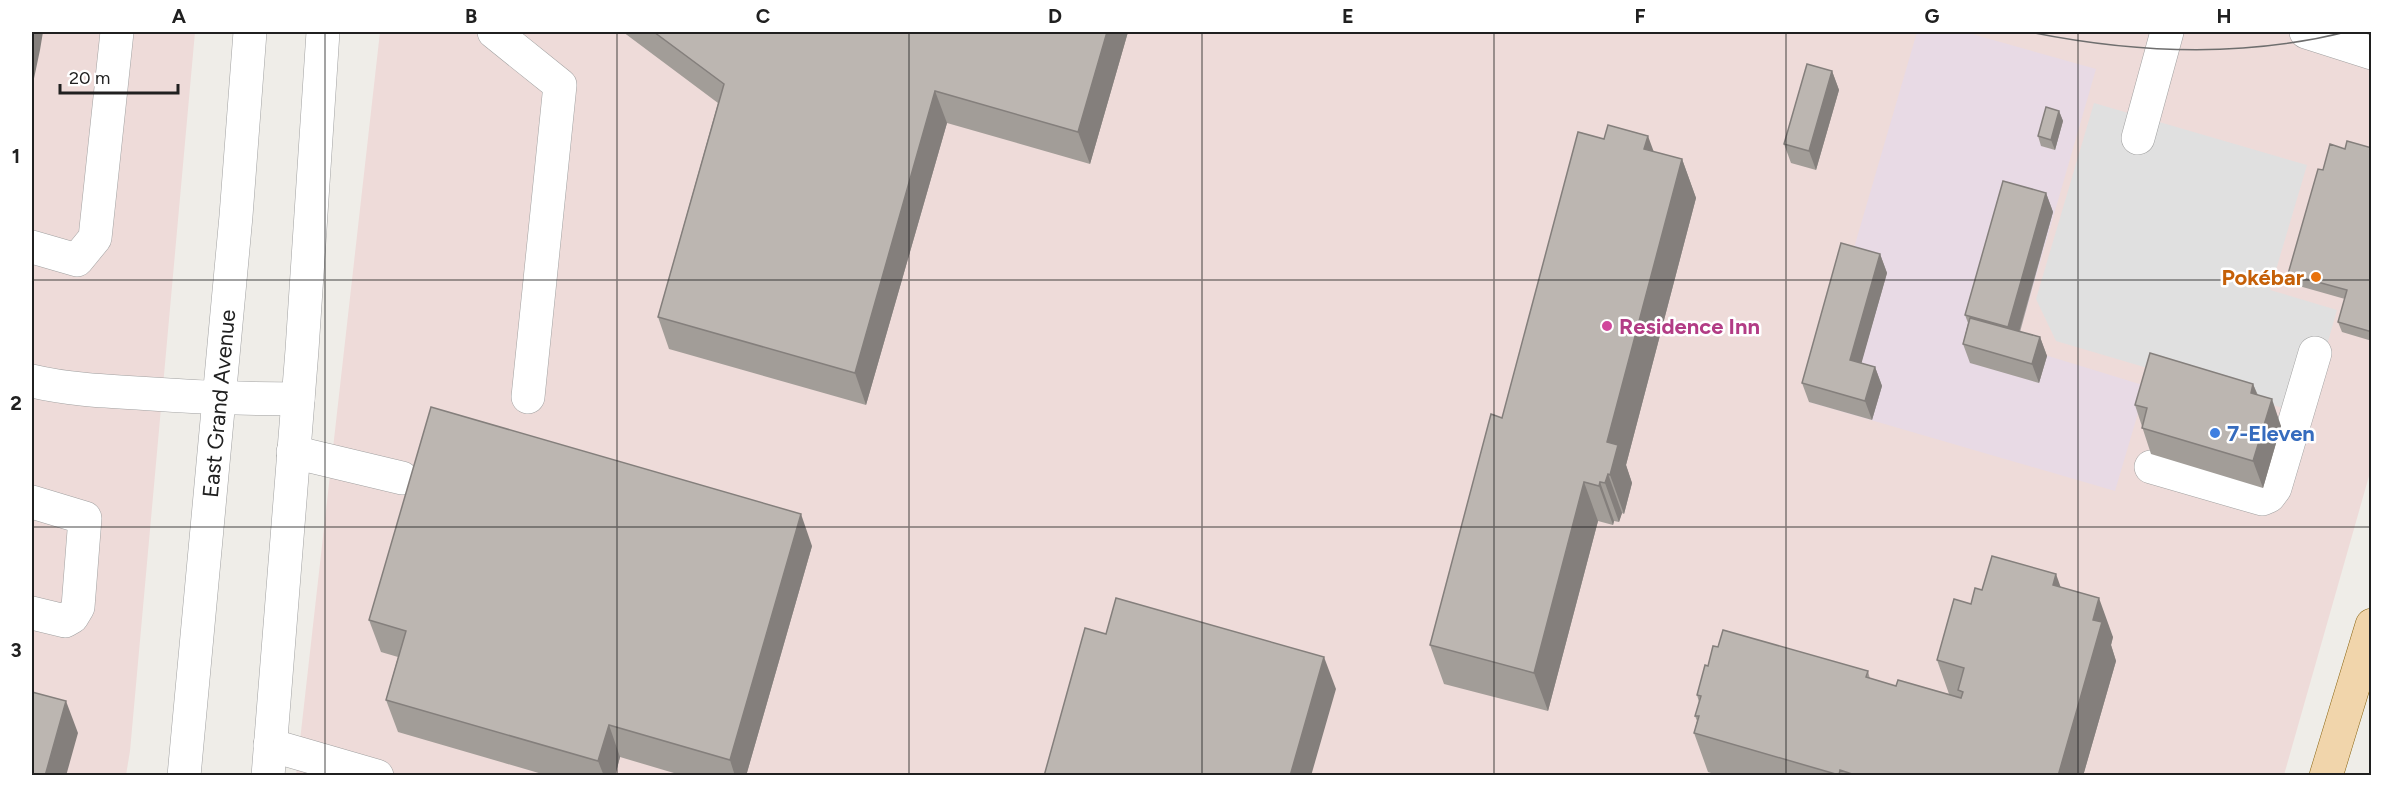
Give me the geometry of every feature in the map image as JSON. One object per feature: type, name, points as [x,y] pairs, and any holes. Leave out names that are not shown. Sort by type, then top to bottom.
[{"type":"main road","points":[[2326,776],[2372,625]]},
{"type":"street","points":[[32,247],[77,260],[95,238],[117,32]]},
{"type":"street","name":"East Grand Avenue","points":[[184,776],[236,216],[250,32]]},
{"type":"street","points":[[323,32],[298,399],[269,760],[375,775]]},
{"type":"street","points":[[494,32],[560,85],[528,397]]},
{"type":"street","points":[[2138,138],[2167,32]]},
{"type":"street","points":[[2306,32],[2372,52]]},
{"type":"street","points":[[2151,467],[2262,499],[2269,496],[2275,488],[2315,353]]},
{"type":"street","points":[[32,381],[63,388],[218,399],[298,399]]},
{"type":"street","points":[[293,452],[402,478]]},
{"type":"street","points":[[32,502],[85,518],[78,607],[72,617],[65,621],[32,613]]},
{"type":"shaded area","points":[[32,32],[195,32],[126,775],[32,775]]},
{"type":"shaded area","points":[[380,32],[2371,32],[2371,469],[2284,775],[296,776]]},
{"type":"shaded area","points":[[1917,32],[1965,32],[2096,69],[2016,346],[2146,386],[2115,491],[1809,402]]},
{"type":"shaded area","points":[[2094,103],[2307,165],[2270,290],[2337,310],[2307,415],[2056,341],[2036,299]]},
{"type":"building","points":[[654,32],[1107,32],[1078,132],[935,91],[855,373],[658,317],[724,84]]},
{"type":"building","points":[[1807,64],[1832,71],[1809,151],[1784,144]]},
{"type":"building","points":[[2046,107],[2059,111],[2051,140],[2038,136]]},
{"type":"building","name":"Residence Inn","points":[[1608,125],[1648,136],[1644,149],[1682,159],[1607,442],[1618,445],[1610,475],[1608,474],[1605,483],[1600,482],[1599,486],[1584,482],[1534,673],[1430,645],[1491,414],[1502,418],[1578,132],[1604,139]]},
{"type":"building","points":[[2347,141],[2372,148],[2372,332],[2338,322],[2347,290],[2288,274],[2318,169],[2323,170],[2330,144],[2345,149]]},
{"type":"building","points":[[2003,181],[2046,193],[2008,327],[1965,315]]},
{"type":"building","points":[[1841,243],[1880,254],[1850,360],[1875,367],[1865,401],[1802,383]]},
{"type":"building","points":[[1970,318],[2040,337],[2032,364],[1963,344]]},
{"type":"building","name":"7-Eleven","points":[[2150,353],[2253,384],[2251,393],[2272,399],[2253,461],[2142,428],[2147,408],[2135,405]]},
{"type":"building","points":[[431,407],[801,514],[730,760],[609,725],[598,761],[386,700],[406,631],[369,620]]},
{"type":"building","points":[[1992,556],[2056,574],[2053,585],[2099,598],[2093,620],[2102,622],[2058,776],[1858,776],[1840,770],[1839,775],[1694,733],[1699,716],[1695,716],[1701,696],[1697,695],[1705,665],[1708,666],[1713,646],[1718,647],[1723,630],[1868,671],[1866,677],[1896,686],[1898,680],[1961,698],[1963,692],[1958,690],[1964,668],[1937,660],[1954,599],[1971,604],[1975,588],[1982,590]]},
{"type":"building","points":[[1116,598],[1324,657],[1290,776],[1044,776],[1085,628],[1106,634]]},
{"type":"building","points":[[32,692],[66,701],[45,776],[32,776]]},
{"type":"tram line","points":[[2030,32],[2109,45],[2188,50],[2267,46],[2346,32]]},
{"type":"place","name":"Pokébar","points":[[2316,277]]},
{"type":"place","name":"Residence Inn","points":[[1607,326]]},
{"type":"place","name":"7-Eleven","points":[[2215,433]]}]
